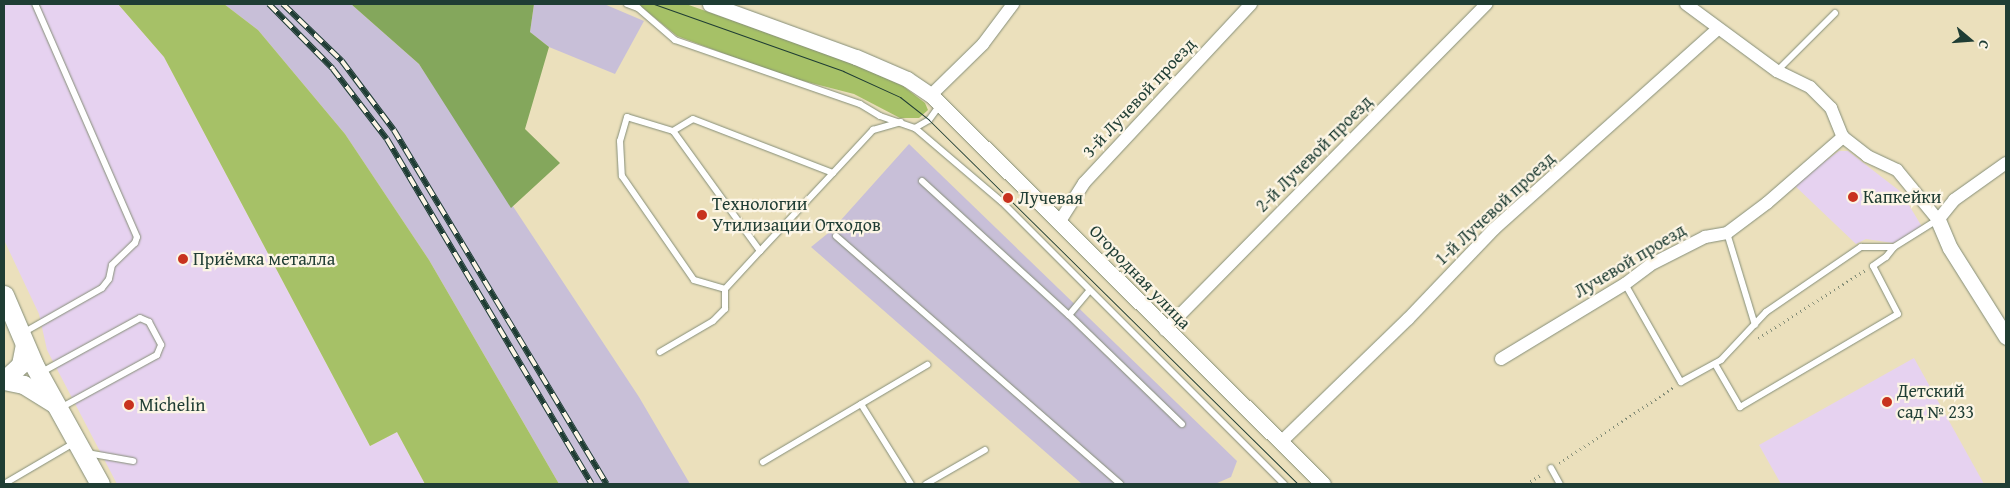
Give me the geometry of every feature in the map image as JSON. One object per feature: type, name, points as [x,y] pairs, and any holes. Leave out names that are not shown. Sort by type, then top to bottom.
[{"type":"main road","points":[[4,295],[39,374],[100,484]]},
{"type":"main road","points":[[4,313],[21,336],[21,365],[4,381]]},
{"type":"main road","points":[[4,381],[24,386],[57,407]]},
{"type":"street","name":"Огородная улица","points":[[710,4],[856,57],[907,79],[936,100],[1060,221],[1165,330],[1323,484]]},
{"type":"street","points":[[936,100],[983,44],[1013,4]]},
{"type":"street","name":"3-й Лучевой проезд","points":[[1060,221],[1084,183],[1251,4]]},
{"type":"street","name":"2-й Лучевой проезд","points":[[1165,330],[1487,4]]},
{"type":"street","points":[[1686,4],[1777,71],[1810,87],[1831,108],[1843,137],[1867,156],[1897,170],[1938,220],[1950,248],[2006,337]]},
{"type":"street","name":"1-й Лучевой проезд","points":[[1280,442],[1408,319],[1494,229],[1718,29]]},
{"type":"street","name":"Лучевой проезд","points":[[1502,360],[1625,284],[1650,265],[1697,241],[1728,232],[1767,203],[1843,137]]},
{"type":"street","points":[[1938,220],[1954,200],[2006,162]]},
{"type":"lane","points":[[21,336],[102,288],[109,279],[112,265],[135,243],[137,237],[95,135],[35,4]]},
{"type":"lane","points":[[627,4],[638,8],[675,40],[860,104],[880,116],[915,128],[1002,202],[1088,292],[1284,484]]},
{"type":"lane","points":[[1777,71],[1835,13]]},
{"type":"lane","points":[[915,128],[929,120],[936,100]]},
{"type":"lane","points":[[725,289],[694,280],[622,176],[620,141],[627,117],[674,131],[760,251]]},
{"type":"lane","points":[[674,131],[693,119],[833,173]]},
{"type":"lane","points":[[660,352],[714,321],[725,309],[725,289],[873,130],[901,122]]},
{"type":"lane","points":[[922,181],[1068,315],[1182,424]]},
{"type":"lane","points":[[1715,364],[1740,407],[1898,314],[1873,266],[1886,257],[1894,247],[1938,220]]},
{"type":"lane","points":[[1728,232],[1755,325]]},
{"type":"lane","points":[[836,236],[1120,484]]},
{"type":"lane","points":[[1625,284],[1681,382],[1715,364],[1766,312],[1860,247],[1894,247]]},
{"type":"lane","points":[[1068,315],[1088,292]]},
{"type":"lane","points":[[39,374],[140,318],[149,322],[161,345],[157,355],[57,407]]},
{"type":"lane","points":[[763,462],[927,365]]},
{"type":"lane","points":[[861,404],[911,484]]},
{"type":"lane","points":[[4,476],[5,484],[79,447],[133,461]]},
{"type":"lane","points":[[926,484],[985,450]]},
{"type":"lane","points":[[1551,468],[1560,484]]},
{"type":"path","points":[[1755,339],[1873,266]]},
{"type":"path","points":[[1526,484],[1681,382]]},
{"type":"shaded area","points":[[4,4],[118,4],[164,57],[370,446],[397,432],[425,484],[117,484],[47,350],[39,314],[4,240]]},
{"type":"shaded area","points":[[224,4],[351,4],[419,64],[639,397],[690,484],[559,484],[429,260],[345,134],[258,30]]},
{"type":"shaded area","points":[[534,4],[604,4],[644,21],[615,74],[549,47],[530,32]]},
{"type":"shaded area","points":[[909,144],[1237,461],[1231,477],[1215,484],[1082,484],[811,247],[832,230]]},
{"type":"shaded area","points":[[1839,151],[1848,151],[1901,192],[1924,230],[1893,243],[1866,239],[1856,244],[1793,184]]},
{"type":"shaded area","name":"Детский сад № 233","points":[[1914,358],[1984,484],[1781,484],[1759,445]]},
{"type":"green space","points":[[118,4],[224,4],[258,30],[345,134],[429,260],[559,484],[425,484],[397,432],[370,446],[164,57]]},
{"type":"green space","points":[[351,4],[534,4],[530,32],[549,47],[525,129],[560,163],[511,208],[419,64]]},
{"type":"green space","points":[[638,4],[686,4],[854,64],[903,86],[925,103],[928,110],[919,118],[900,118],[854,94],[784,76],[677,36]]},
{"type":"tram line","points":[[654,4],[843,71],[900,97],[929,120],[1298,484]]},
{"type":"railway","points":[[269,4],[333,69],[387,139],[592,484]]},
{"type":"railway","points":[[283,4],[342,61],[394,130],[607,484]]},
{"type":"place","name":"Капкейки","points":[[1853,197]]},
{"type":"place","name":"Лучевая","points":[[1008,198]]},
{"type":"place","name":"Технологии Утилизации Отходов","points":[[702,215]]},
{"type":"place","name":"Приёмка металла","points":[[183,259]]},
{"type":"place","name":"Детский сад № 233","points":[[1887,402]]},
{"type":"place","name":"Michelin","points":[[129,405]]}]
